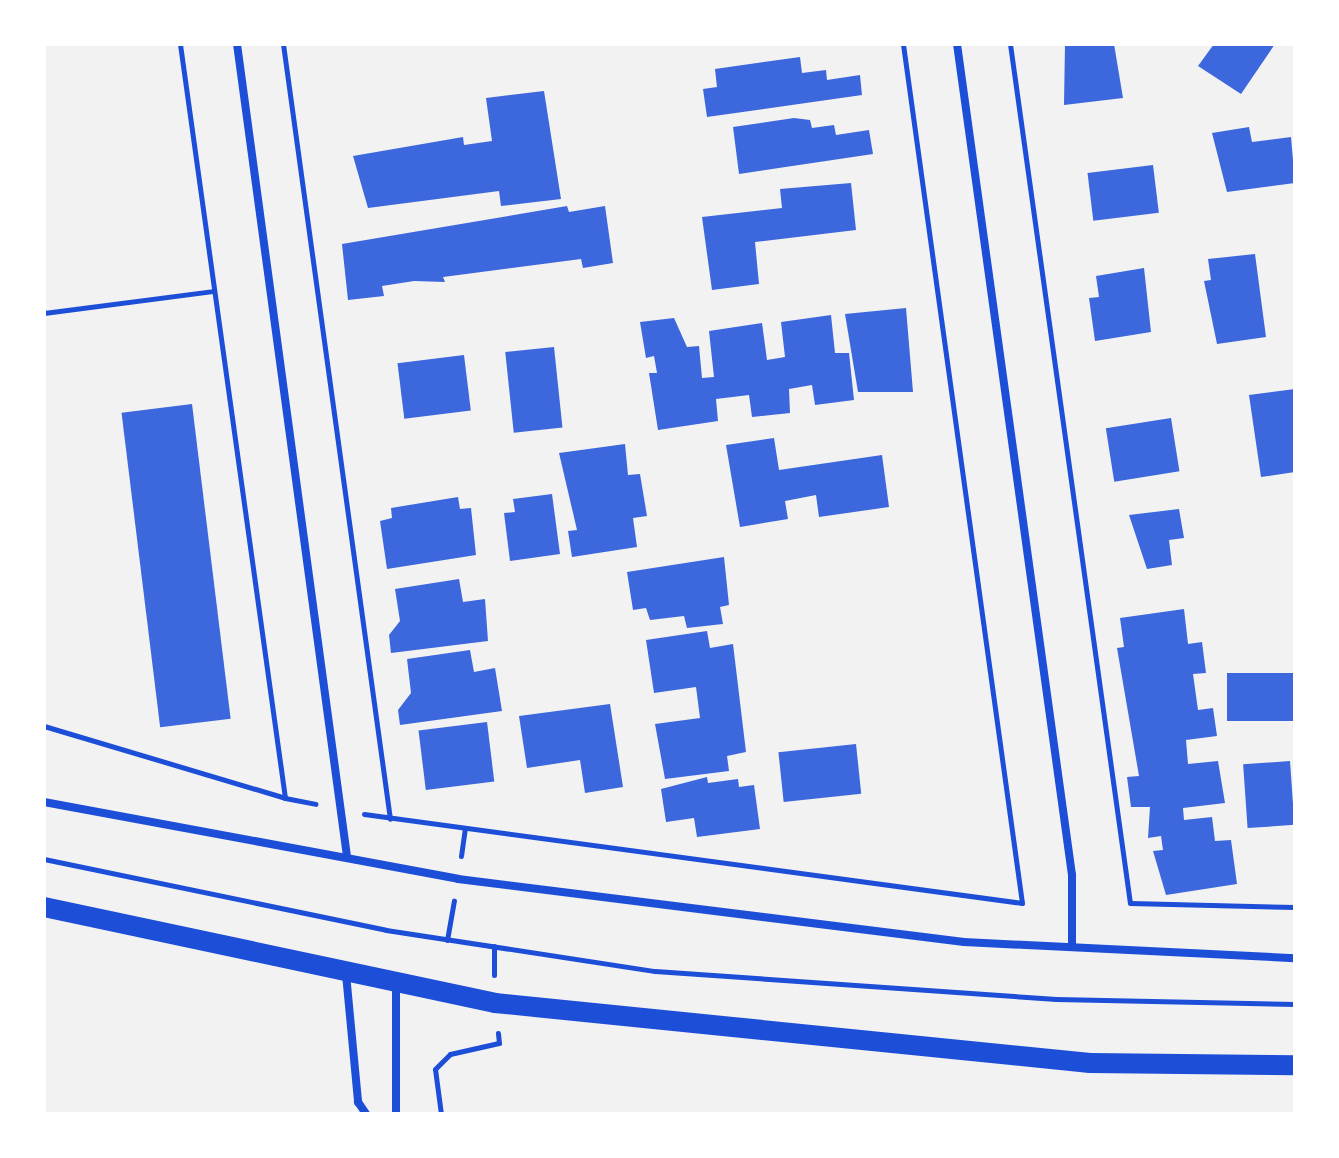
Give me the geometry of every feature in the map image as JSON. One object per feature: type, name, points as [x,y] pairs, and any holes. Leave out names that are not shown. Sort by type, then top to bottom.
[{"type":"main road","points":[[44,907],[396,986],[495,1003],[1090,1063],[1295,1065]]},
{"type":"street","points":[[237,44],[347,857]]},
{"type":"street","points":[[957,44],[1072,875],[1072,944]]},
{"type":"street","points":[[44,802],[458,879],[964,942],[1072,944],[1295,958]]},
{"type":"street","points":[[346,974],[358,1102],[366,1114]]},
{"type":"street","points":[[396,986],[396,1114]]},
{"type":"path","points":[[180,44],[285,798]]},
{"type":"path","points":[[283,44],[390,819]]},
{"type":"path","points":[[44,726],[285,798],[390,819],[1022,903],[903,44]]},
{"type":"path","points":[[1010,44],[1130,903],[1295,907]]},
{"type":"path","points":[[44,313],[213,291]]},
{"type":"path","points":[[44,859],[447,940],[687,973],[1056,999],[1295,1004]]},
{"type":"path","points":[[447,940],[458,879]]},
{"type":"path","points":[[441,1114],[435,1069],[450,1054],[499,1043],[495,1003]]},
{"type":"building","points":[[1065,44],[1114,44],[1123,98],[1064,105]]},
{"type":"building","points":[[1214,44],[1275,44],[1241,94],[1198,66]]},
{"type":"building","points":[[800,57],[802,73],[826,70],[827,80],[860,75],[862,95],[707,117],[703,89],[717,87],[715,69]]},
{"type":"building","points":[[544,91],[561,199],[501,206],[499,191],[368,208],[353,156],[463,137],[464,145],[492,141],[486,98]]},
{"type":"building","points":[[794,118],[810,120],[812,128],[834,125],[836,135],[869,130],[873,154],[739,174],[733,127]]},
{"type":"building","points":[[1249,127],[1252,142],[1291,137],[1295,183],[1227,192],[1212,133]]},
{"type":"building","points":[[1153,165],[1159,213],[1093,221],[1087,173]]},
{"type":"building","points":[[851,183],[856,230],[755,242],[759,284],[712,290],[702,217],[782,208],[780,189]]},
{"type":"building","points":[[567,206],[569,212],[605,206],[613,263],[583,268],[581,259],[443,277],[445,282],[414,281],[382,286],[384,296],[348,300],[342,244]]},
{"type":"building","points":[[1255,254],[1266,337],[1217,344],[1204,281],[1211,280],[1208,259]]},
{"type":"building","points":[[1144,268],[1151,332],[1095,341],[1089,298],[1099,297],[1096,276]]},
{"type":"building","points":[[906,308],[913,392],[858,392],[845,314]]},
{"type":"building","points":[[831,315],[835,353],[849,353],[854,400],[815,405],[812,385],[789,389],[790,413],[752,417],[749,395],[716,399],[718,421],[658,430],[649,373],[657,373],[654,356],[646,358],[640,322],[674,318],[687,347],[699,346],[702,378],[714,377],[709,331],[762,323],[767,360],[785,357],[781,322]]},
{"type":"building","points":[[554,347],[562,428],[514,433],[505,352]]},
{"type":"building","points":[[464,355],[471,411],[404,419],[397,363]]},
{"type":"building","points":[[1295,389],[1295,472],[1261,477],[1249,395]]},
{"type":"building","points":[[192,404],[231,719],[160,727],[122,413]]},
{"type":"building","points":[[1171,418],[1179,471],[1114,482],[1106,428]]},
{"type":"building","points":[[774,438],[779,470],[882,455],[889,507],[819,517],[816,495],[785,501],[788,519],[740,527],[726,445]]},
{"type":"building","points":[[625,444],[628,475],[640,474],[647,516],[633,518],[637,547],[572,557],[568,531],[577,530],[559,453]]},
{"type":"building","points":[[552,494],[560,554],[510,561],[504,513],[515,512],[513,499]]},
{"type":"building","points":[[458,497],[460,509],[471,508],[476,555],[387,569],[380,521],[392,518],[391,508]]},
{"type":"building","points":[[1179,509],[1184,538],[1169,540],[1172,565],[1147,569],[1129,515]]},
{"type":"building","points":[[724,557],[729,605],[720,607],[723,624],[687,628],[684,616],[650,620],[646,608],[633,610],[627,572]]},
{"type":"building","points":[[459,579],[463,602],[485,599],[488,641],[391,653],[389,635],[400,621],[395,589]]},
{"type":"building","points":[[1184,609],[1188,644],[1202,642],[1206,673],[1193,674],[1198,710],[1213,708],[1217,736],[1186,740],[1188,764],[1218,761],[1225,803],[1183,808],[1184,820],[1212,817],[1215,841],[1231,840],[1237,884],[1166,895],[1153,851],[1163,850],[1161,836],[1148,838],[1150,807],[1131,807],[1127,777],[1139,776],[1117,648],[1124,647],[1120,618]]},
{"type":"building","points":[[707,631],[710,648],[733,644],[746,752],[727,756],[729,771],[665,779],[655,724],[700,718],[696,687],[654,693],[646,640]]},
{"type":"building","points":[[470,650],[474,672],[495,668],[502,711],[400,725],[398,710],[411,693],[407,659]]},
{"type":"building","points":[[1227,673],[1295,673],[1295,721],[1227,721]]},
{"type":"building","points":[[610,704],[623,787],[585,793],[580,760],[527,768],[519,716]]},
{"type":"building","points":[[487,722],[494,782],[426,790],[419,730]]},
{"type":"building","points":[[856,744],[861,794],[784,802],[778,752]]},
{"type":"building","points":[[1290,761],[1294,825],[1248,828],[1243,764]]},
{"type":"building","points":[[707,777],[708,783],[738,779],[739,787],[754,785],[760,829],[697,837],[694,818],[666,822],[661,789]]}]
